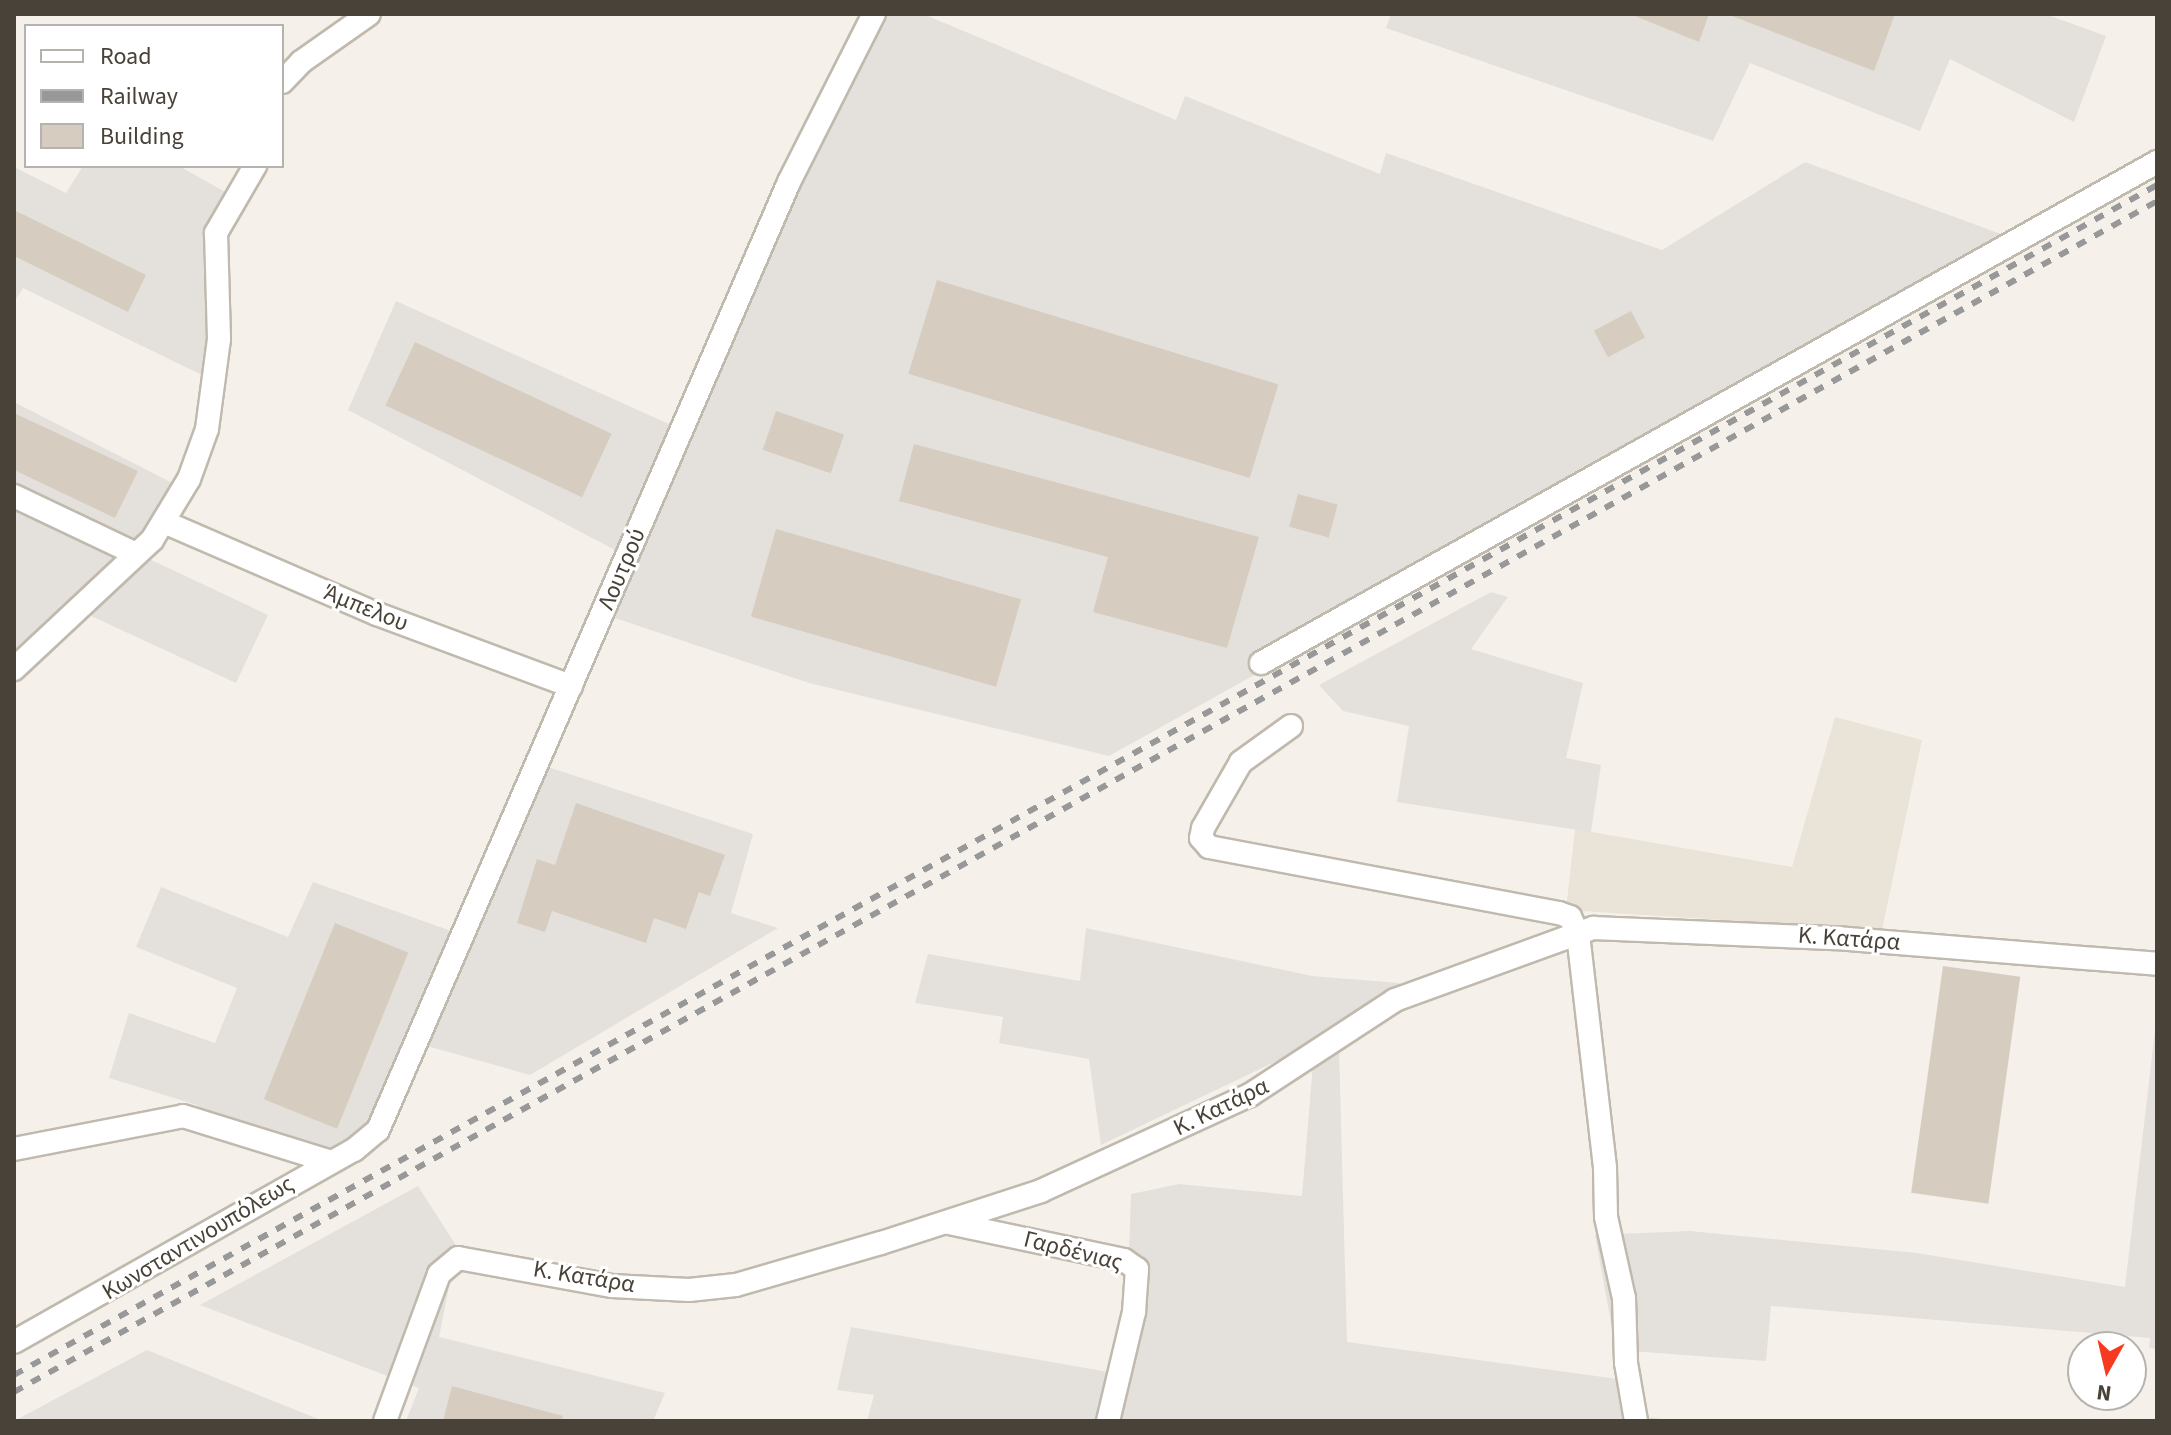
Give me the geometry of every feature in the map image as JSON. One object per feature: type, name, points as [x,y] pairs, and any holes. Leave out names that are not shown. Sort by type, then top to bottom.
[{"type":"street","points":[[284,80],[301,62],[369,14]]},
{"type":"street","name":"Λουτρού","points":[[378,1130],[789,182],[874,14]]},
{"type":"street","points":[[1261,663],[2157,162]]},
{"type":"street","points":[[14,669],[136,554],[164,522],[189,479],[207,429],[219,339],[216,233],[254,168]]},
{"type":"street","points":[[14,496],[136,554]]},
{"type":"street","name":"Άμπελου","points":[[164,522],[377,614],[571,686]]},
{"type":"street","points":[[1291,726],[1241,762],[1203,828],[1201,838],[1209,847],[1570,917],[1578,934],[1605,1168],[1606,1217],[1624,1298],[1626,1363],[1636,1421]]},
{"type":"street","name":"Κ. Κατάρα","points":[[385,1421],[439,1274],[458,1258],[612,1286],[689,1290],[736,1285],[949,1223],[1041,1191],[1250,1095],[1395,1000],[1593,928],[1637,926],[2157,964]]},
{"type":"street","points":[[14,1149],[183,1116],[328,1161]]},
{"type":"street","name":"Κωνσταντινουπόλεως","points":[[14,1342],[328,1161],[354,1150],[378,1130]]},
{"type":"street","name":"Γαρδένιας","points":[[949,1223],[1124,1260],[1137,1269],[1134,1312],[1108,1421]]},
{"type":"shaded area","points":[[888,14],[923,14],[1176,120],[1185,96],[1380,174],[1386,153],[1662,250],[1805,162],[2028,244],[1109,756],[809,683],[612,617],[636,561],[348,410],[396,301],[691,434],[807,166]]},
{"type":"shaded area","points":[[1391,14],[2045,14],[2106,36],[2074,122],[1950,59],[1920,131],[1750,63],[1713,141],[1386,28]]},
{"type":"shaded area","points":[[14,167],[66,193],[82,168],[183,168],[227,193],[213,219],[203,256],[210,316],[206,377],[23,288],[14,302]]},
{"type":"shaded area","points":[[14,402],[192,493],[145,557],[268,615],[236,683],[89,615],[14,679]]},
{"type":"shaded area","points":[[1491,592],[1508,597],[1471,649],[1583,683],[1566,758],[1601,765],[1591,832],[1397,802],[1409,726],[1343,711],[1319,685]]},
{"type":"shaded area","points":[[1835,717],[1922,740],[1882,930],[1566,910],[1575,829],[1792,867]]},
{"type":"shaded area","points":[[545,766],[753,834],[731,913],[778,928],[530,1075],[427,1046],[388,1139],[332,1172],[215,1132],[197,1105],[109,1078],[129,1013],[215,1043],[237,988],[136,947],[161,887],[288,937],[313,882],[474,939]]},
{"type":"shaded area","points":[[1086,928],[1312,976],[1399,983],[1404,1007],[1339,1047],[1347,1342],[1618,1379],[1624,1414],[1678,1421],[867,1421],[874,1395],[837,1390],[851,1327],[1114,1373],[1127,1313],[1131,1194],[1179,1184],[1302,1196],[1313,1064],[1302,1049],[1101,1145],[1089,1059],[999,1043],[1003,1017],[915,1003],[928,954],[1080,981]]},
{"type":"shaded area","points":[[2157,1013],[2157,1349],[2149,1348],[2147,1331],[2067,1331],[1771,1306],[1766,1361],[1616,1350],[1595,1235],[1690,1231],[1917,1253],[2125,1287]]},
{"type":"shaded area","points":[[418,1186],[457,1247],[439,1337],[665,1393],[653,1421],[406,1421],[419,1388],[200,1305]]},
{"type":"shaded area","points":[[147,1350],[323,1421],[14,1421]]},
{"type":"building","points":[[1630,14],[1709,14],[1699,42]]},
{"type":"building","points":[[1727,14],[1895,14],[1874,71]]},
{"type":"building","points":[[14,210],[146,275],[128,312],[14,256]]},
{"type":"building","points":[[937,280],[1278,384],[1250,478],[908,374]]},
{"type":"building","points":[[1631,311],[1645,337],[1608,357],[1594,331]]},
{"type":"building","points":[[415,342],[612,434],[582,497],[385,405]]},
{"type":"building","points":[[776,411],[844,434],[831,473],[763,450]]},
{"type":"building","points":[[14,413],[138,471],[115,518],[14,470]]},
{"type":"building","points":[[914,444],[1259,537],[1227,648],[1093,612],[1108,557],[899,501]]},
{"type":"building","points":[[1298,494],[1338,505],[1329,537],[1289,527]]},
{"type":"building","points":[[776,529],[1021,599],[996,687],[751,616]]},
{"type":"building","points":[[576,803],[725,855],[710,896],[699,892],[686,929],[654,918],[646,943],[552,911],[545,932],[517,923],[537,859],[555,865]]},
{"type":"building","points":[[335,923],[408,953],[337,1129],[264,1099]]},
{"type":"building","points":[[1943,966],[2020,977],[1988,1204],[1911,1193]]},
{"type":"building","points":[[452,1386],[563,1416],[562,1421],[443,1421]]},
{"type":"railway","points":[[14,1375],[2157,185]]},
{"type":"railway","points":[[14,1392],[2157,201]]}]
